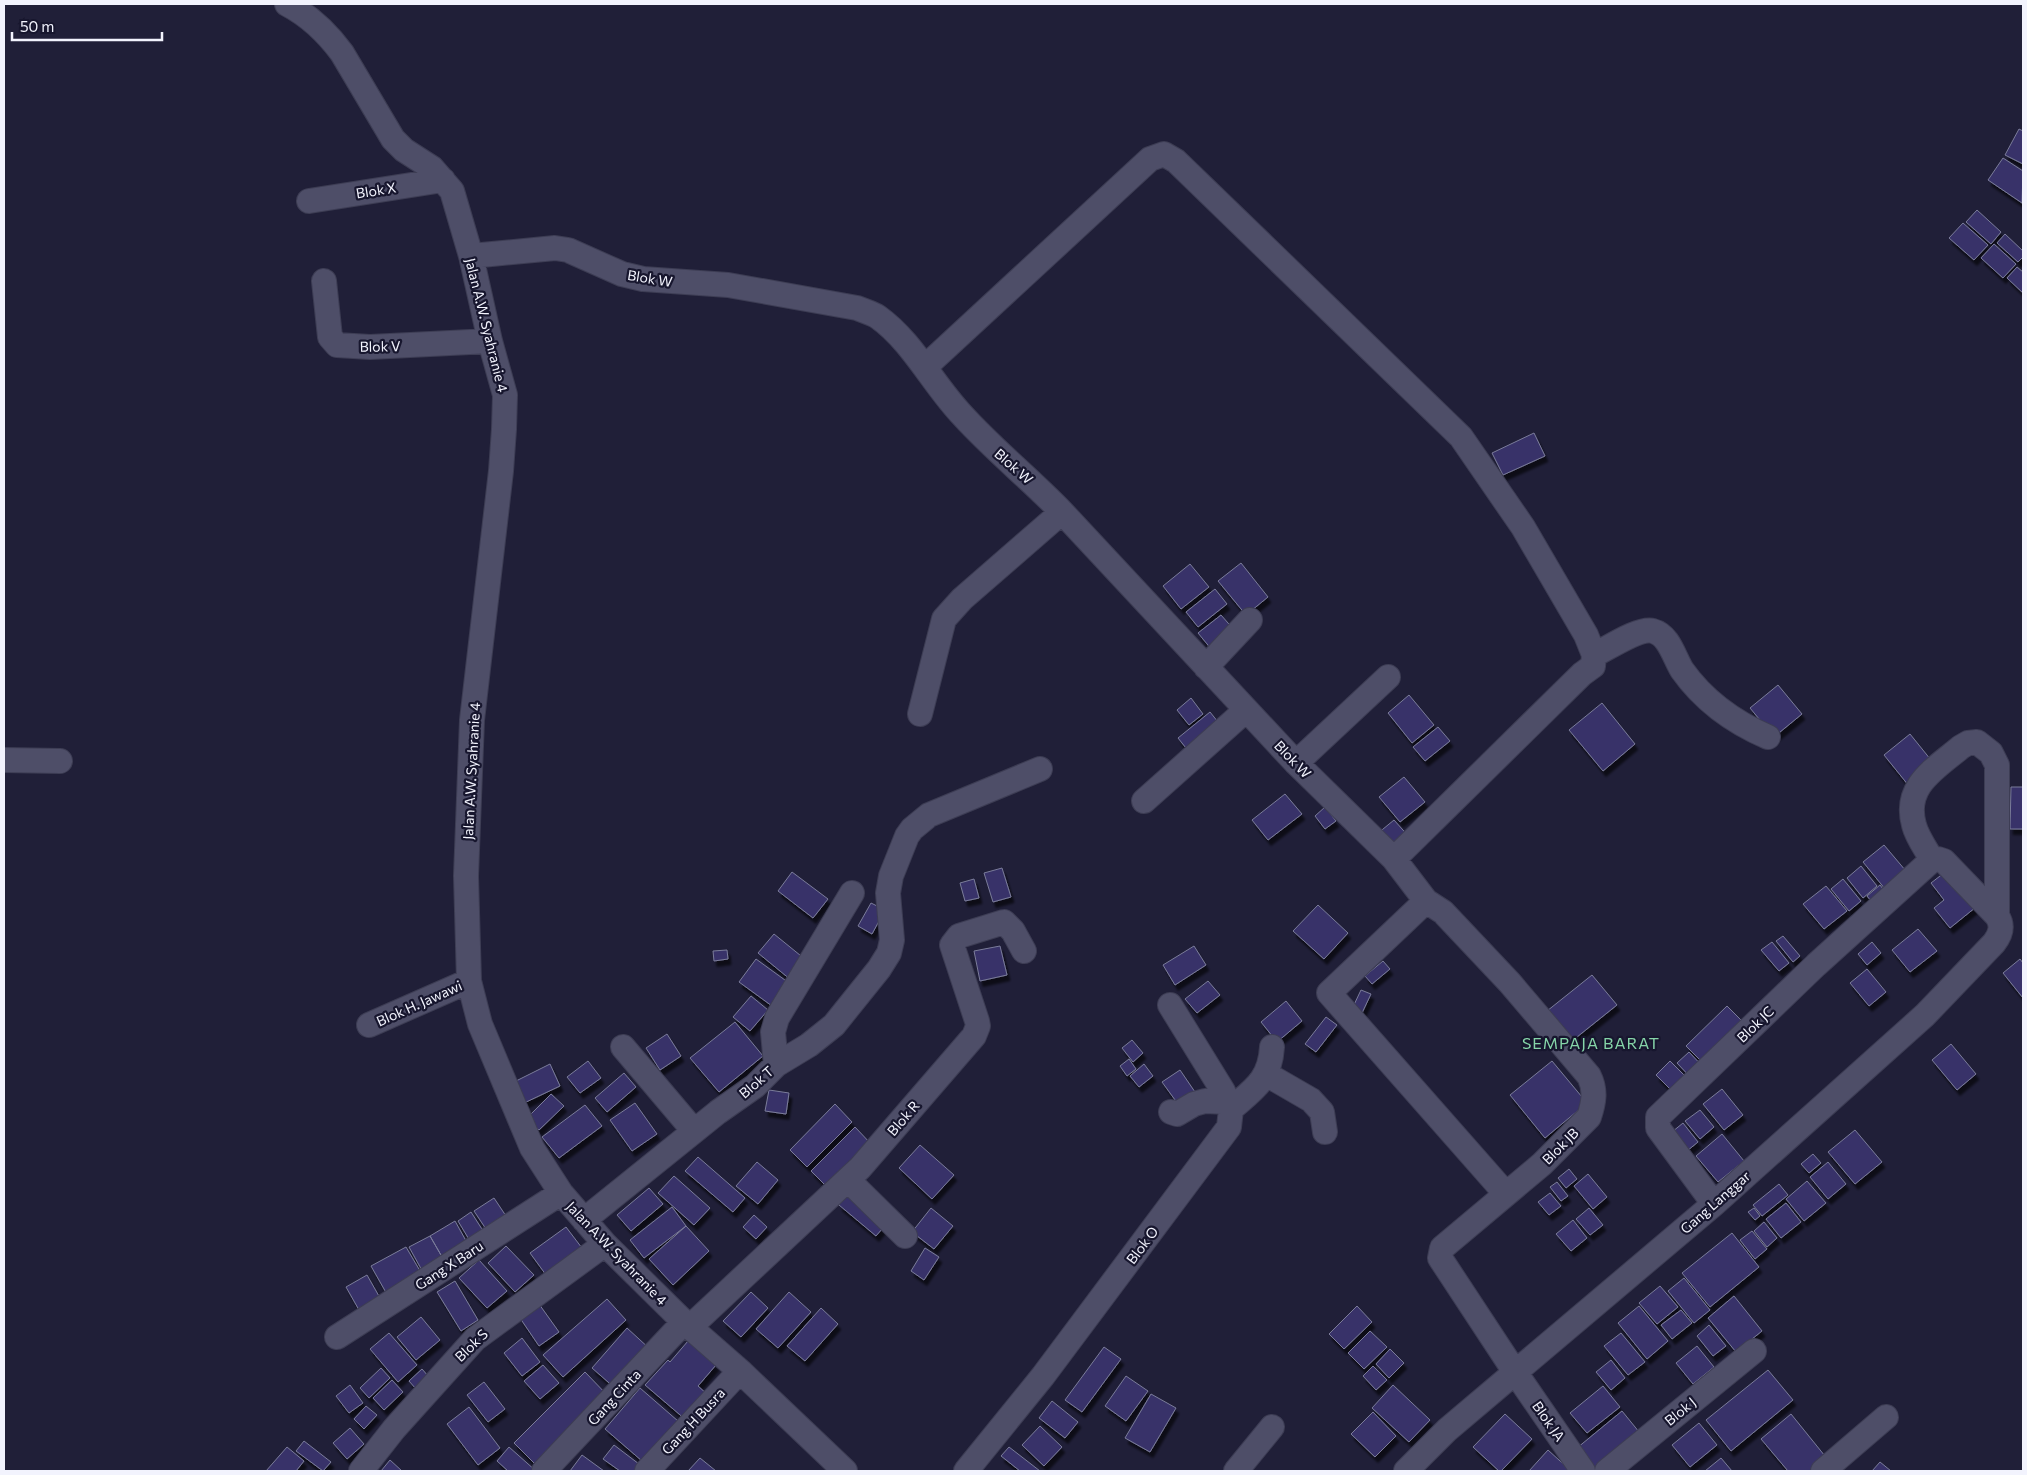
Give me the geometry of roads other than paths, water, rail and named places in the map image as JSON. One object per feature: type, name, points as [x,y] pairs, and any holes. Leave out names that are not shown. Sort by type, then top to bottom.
[{"type":"street","name":"Jalan A.W. Syahranie 4","points":[[287,4],[298,9],[333,42],[393,139],[404,150],[432,168],[452,191],[505,396],[504,429],[472,720],[466,876],[468,981],[480,1024],[532,1148],[561,1193],[605,1244],[687,1325],[740,1371],[845,1471]]},
{"type":"street","points":[[925,367],[1150,158],[1164,154],[1170,156],[1461,438],[1524,527],[1586,635],[1594,656],[1593,666],[1582,674],[1394,859]]},
{"type":"street","name":"Blok X","points":[[308,201],[443,180]]},
{"type":"street","name":"Blok W","points":[[470,256],[556,248],[568,250],[622,274],[643,279],[728,285],[857,308],[877,316],[894,330],[958,410],[990,445],[1032,481],[1062,512],[1296,763],[1394,859],[1435,907]]},
{"type":"street","name":"Blok V","points":[[324,281],[330,337],[337,345],[370,347],[490,341]]},
{"type":"street","points":[[920,714],[944,620],[962,600],[1062,512]]},
{"type":"street","points":[[1206,667],[1250,620]]},
{"type":"street","points":[[1594,656],[1639,632],[1652,631],[1664,637],[1681,669],[1702,696],[1743,726],[1768,737]]},
{"type":"street","points":[[1296,763],[1388,677]]},
{"type":"street","points":[[1144,801],[1246,710]]},
{"type":"street","name":"Gang Langgar","points":[[1406,1471],[1447,1430],[1714,1204],[1926,1015],[1998,937],[2000,922],[1996,916],[1997,765],[1990,753],[1977,742],[1968,743],[1961,747],[1921,781],[1912,799],[1914,825],[1932,860]]},
{"type":"street","points":[[4,760],[60,760]]},
{"type":"street","points":[[776,1065],[834,1025],[879,969],[889,952],[892,940],[888,894],[891,876],[907,836],[912,829],[929,815],[1040,770]]},
{"type":"street","points":[[1932,860],[1944,861],[1996,916]]},
{"type":"street","name":"Blok JC","points":[[1714,1204],[1658,1128],[1658,1117],[1816,966],[1932,860]]},
{"type":"street","name":"Blok T","points":[[584,1220],[694,1131],[755,1086],[776,1065],[773,1032],[777,1018],[852,893]]},
{"type":"street","points":[[1435,907],[1329,993],[1506,1194]]},
{"type":"street","name":"Blok JB","points":[[1435,907],[1510,983],[1589,1076],[1593,1084],[1594,1095],[1589,1117],[1542,1164],[1442,1248],[1440,1258],[1515,1372]]},
{"type":"street","name":"Blok R","points":[[687,1325],[860,1168],[974,1036],[978,1026],[952,945],[954,940],[959,936],[1004,922],[1013,931],[1024,951]]},
{"type":"street","name":"Blok H. Jawawi","points":[[369,1025],[468,981]]},
{"type":"street","points":[[1170,1005],[1223,1091],[1230,1106]]},
{"type":"street","points":[[623,1047],[694,1131]]},
{"type":"street","points":[[1171,1112],[1177,1114],[1194,1104],[1205,1101],[1230,1106],[1254,1089],[1266,1074],[1271,1060],[1272,1047]]},
{"type":"street","points":[[1266,1074],[1311,1100],[1322,1112],[1324,1132]]},
{"type":"street","name":"Blok O","points":[[966,1471],[1042,1376],[1230,1127],[1232,1118],[1230,1106]]},
{"type":"street","points":[[848,1180],[905,1236]]},
{"type":"street","name":"Gang X Baru","points":[[337,1337],[561,1193]]},
{"type":"street","name":"Blok S","points":[[361,1471],[394,1429],[475,1339],[605,1244]]},
{"type":"street","name":"Gang Cinta","points":[[544,1471],[687,1325]]},
{"type":"street","name":"Blok J","points":[[1607,1471],[1754,1351]]},
{"type":"street","name":"Gang H Busra","points":[[647,1471],[740,1371]]},
{"type":"street","name":"Blok JA","points":[[1515,1372],[1583,1471]]},
{"type":"street","points":[[1823,1471],[1886,1417]]},
{"type":"street","points":[[1236,1471],[1272,1426]]},
{"type":"district","name":"SEMPAJA BARAT","points":[[1591,1042]]}]
